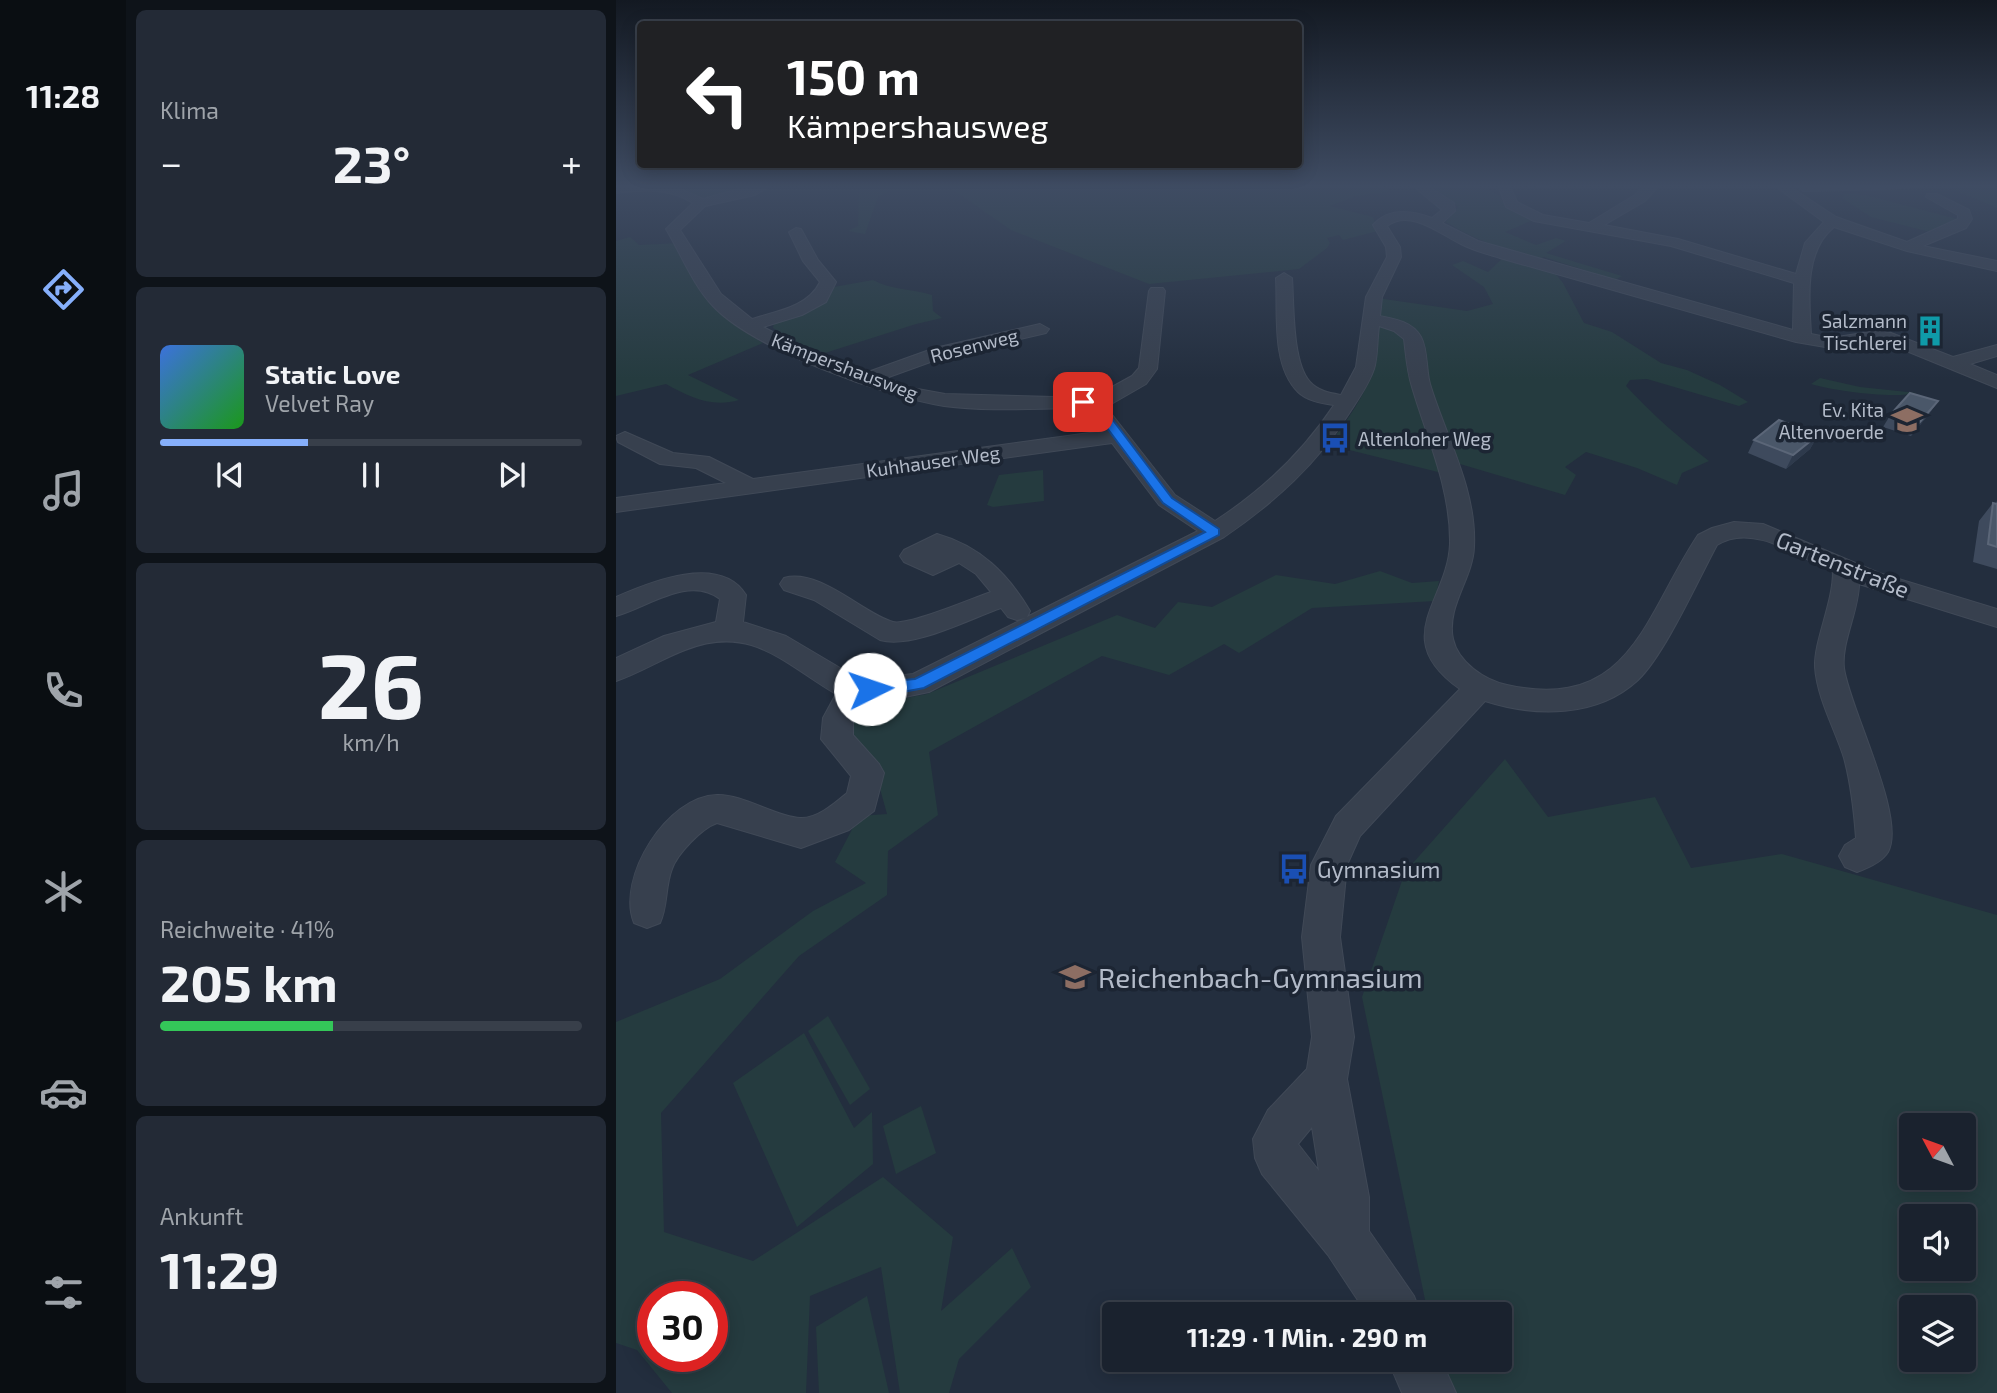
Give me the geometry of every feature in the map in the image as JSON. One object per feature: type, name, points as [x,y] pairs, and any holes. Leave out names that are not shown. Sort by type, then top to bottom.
[{"type":"street","name":"Kämpershausweg","points":[[685,249],[714,297],[748,326],[792,349],[907,393],[976,403],[1083,402],[1094,405]]},
{"type":"street","points":[[748,326],[796,311],[820,299],[828,282],[805,249]]},
{"type":"street","points":[[616,670],[685,639],[728,631],[762,635],[821,673],[853,689],[887,690],[919,684],[1215,532],[1251,508],[1299,466],[1323,438],[1346,402],[1365,367],[1374,298],[1394,257],[1393,249]]},
{"type":"street","points":[[1488,249],[1802,338],[1831,343],[1883,336],[1997,382]]},
{"type":"street","points":[[1697,249],[1800,280]]},
{"type":"street","points":[[1802,338],[1800,280],[1813,249]]},
{"type":"street","points":[[1924,249],[1997,266]]},
{"type":"street","points":[[1284,278],[1290,349],[1296,374],[1305,388],[1314,394],[1346,402]]},
{"type":"street","points":[[1157,291],[1148,369],[1139,380],[1094,405],[1167,500],[1215,532]]},
{"type":"street","points":[[1345,1238],[1346,1196],[1326,1079],[1333,1037],[1321,937],[1329,865],[1338,842],[1360,812],[1481,687],[1463,676],[1448,660],[1438,637],[1440,617],[1459,568],[1462,542],[1449,463],[1422,389],[1413,339],[1400,327],[1372,319]]},
{"type":"street","name":"Rosenweg","points":[[868,378],[941,352],[1040,329]]},
{"type":"street","points":[[1954,363],[1997,350]]},
{"type":"street","name":"Kuhhauser Weg","points":[[616,505],[1116,436]]},
{"type":"street","points":[[625,439],[668,459],[701,462],[749,486]]},
{"type":"street","name":"Gartenstraße","points":[[1481,687],[1518,698],[1552,700],[1586,695],[1613,684],[1628,672],[1643,654],[1707,540],[1729,530],[1747,528],[1763,531],[1846,570],[1997,618]]},
{"type":"street","points":[[957,553],[991,574],[1029,629]]},
{"type":"street","points":[[1846,570],[1846,589],[1829,664],[1832,682],[1860,761],[1871,811],[1874,845],[1857,856]]},
{"type":"street","points":[[616,607],[672,586],[698,581],[714,583],[733,595],[728,631]]},
{"type":"street","points":[[793,584],[823,594],[890,633],[916,629],[1006,596]]},
{"type":"street","points":[[647,911],[655,862],[692,817],[717,809],[801,833],[837,820],[862,801],[868,773],[837,739],[838,718],[853,689]]},
{"type":"street","points":[[1326,1079],[1275,1139],[1278,1158],[1345,1238],[1388,1302]]},
{"type":"street","points":[[1419,1372],[1429,1393]]},
{"type":"green space","points":[[616,249],[681,249],[700,291],[709,302],[731,322],[763,343],[688,375],[739,400],[710,402],[692,397],[666,384],[616,396]]},
{"type":"green space","points":[[1060,249],[1326,249],[1299,269],[1149,284]]},
{"type":"green space","points":[[1505,249],[1553,249],[1546,253],[1622,276],[1615,280],[1544,257],[1539,259]]},
{"type":"green space","points":[[1504,257],[1554,272],[1563,283],[1584,323],[1612,332],[1661,363],[1687,370],[1748,402],[1739,406],[1647,379],[1630,380],[1626,386],[1687,444],[1709,461],[1682,473],[1677,485],[1637,468],[1586,452],[1565,467],[1576,475],[1565,495],[1460,464],[1442,473],[1329,445],[1369,381],[1377,353],[1377,298],[1467,311],[1493,304],[1484,287],[1452,265],[1463,261],[1488,272]]},
{"type":"green space","points":[[873,280],[887,286],[932,295],[933,311],[942,318],[825,353],[801,344],[773,328],[774,322],[813,310],[828,288]]},
{"type":"green space","points":[[1820,378],[1860,387],[1917,393],[1864,393],[1811,384]]},
{"type":"green space","points":[[1043,470],[1044,501],[993,507],[987,505],[999,475]]},
{"type":"green space","points":[[1380,571],[1412,583],[1439,581],[1435,601],[1312,608],[1239,653],[1224,644],[1169,675],[1102,656],[929,752],[938,815],[888,851],[887,895],[799,956],[661,1113],[664,1232],[753,1261],[883,1177],[953,1237],[941,1311],[1012,1248],[1031,1287],[959,1359],[949,1393],[900,1393],[881,1267],[810,1296],[806,1393],[672,1393],[655,1372],[728,1372],[728,1281],[637,1281],[637,1350],[616,1343],[616,1022],[720,979],[813,911],[866,883],[835,862],[859,816],[887,814],[874,767],[849,730],[857,707],[927,694],[1117,615],[1155,628],[1178,602],[1212,607],[1276,575],[1335,584]]},
{"type":"green space","points":[[1505,759],[1548,817],[1655,797],[1691,868],[1782,854],[1997,915],[1997,1393],[1444,1393],[1440,1372],[1512,1372],[1512,1302],[1426,1302],[1362,997],[1405,872]]},
{"type":"green space","points":[[828,1016],[870,1089],[850,1105],[808,1031]]},
{"type":"green space","points":[[804,1033],[854,1128],[872,1112],[873,1164],[797,1227],[733,1083]]},
{"type":"green space","points":[[921,1106],[936,1153],[896,1174],[883,1126]]},
{"type":"green space","points":[[867,1296],[889,1393],[819,1393],[816,1327]]},
{"type":"building","points":[[1910,393],[1938,401],[1919,423],[1891,414]]},
{"type":"building","points":[[1779,420],[1818,435],[1793,455],[1754,440]]},
{"type":"building","points":[[1993,503],[1997,504],[1997,547],[1988,544]]},
{"type":"place","name":"Salzmann Tischlerei","points":[[1930,331]]},
{"type":"place","name":"Ev. Kita Altenvoerde","points":[[1907,420]]},
{"type":"place","name":"Altenloher Weg","points":[[1335,438]]},
{"type":"place","name":"Gymnasium","points":[[1294,869]]},
{"type":"place","name":"Reichenbach-Gymnasium","points":[[1075,977]]},
{"type":"route","points":[[870,689],[887,690],[919,684],[1215,532],[1167,500],[1116,436],[1102,413],[1094,405],[1083,402]]}]
